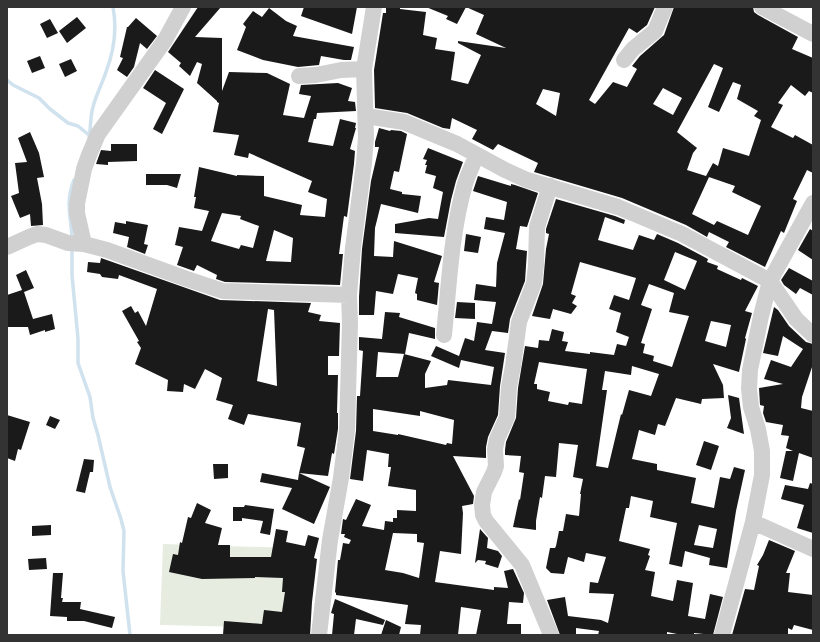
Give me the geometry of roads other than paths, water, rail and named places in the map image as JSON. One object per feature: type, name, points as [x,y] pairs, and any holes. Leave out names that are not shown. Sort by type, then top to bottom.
[{"type":"street","points":[[77,244],[77,204],[84,169],[98,134],[165,40],[183,7]]},
{"type":"street","points":[[319,635],[330,540],[341,478],[347,430],[350,323],[349,295],[353,248],[364,163],[366,116],[364,69],[374,7]]},
{"type":"street","points":[[624,60],[633,49],[655,31],[665,7]]},
{"type":"street","points":[[762,7],[813,34]]},
{"type":"street","points":[[298,76],[316,75],[341,70],[364,69]]},
{"type":"street","points":[[366,116],[404,122],[457,144],[476,156],[527,180],[618,207],[682,234],[770,282],[796,319],[813,335]]},
{"type":"street","points":[[444,335],[454,238],[460,204],[466,182],[476,156]]},
{"type":"street","points":[[550,186],[537,227],[534,283],[519,322],[506,417],[495,448],[496,466],[484,492],[482,505],[483,515],[486,521],[522,565],[551,635]]},
{"type":"street","points":[[722,635],[753,522],[762,476],[762,451],[758,429],[751,408],[749,389],[750,370],[770,282],[813,203]]},
{"type":"street","points":[[7,247],[38,234],[46,235],[77,244],[107,250],[223,291],[349,295]]},
{"type":"street","points":[[753,522],[813,549]]},
{"type":"waterway","points":[[89,138],[93,107],[109,64],[113,48],[115,31],[113,7]]},
{"type":"waterway","points":[[7,80],[13,85],[39,98],[68,123],[78,126],[89,135]]},
{"type":"waterway","points":[[72,238],[69,202],[74,180]]},
{"type":"waterway","points":[[72,246],[72,275],[78,339],[78,363],[90,397],[93,418],[110,487],[124,531],[123,571],[130,635]]}]
